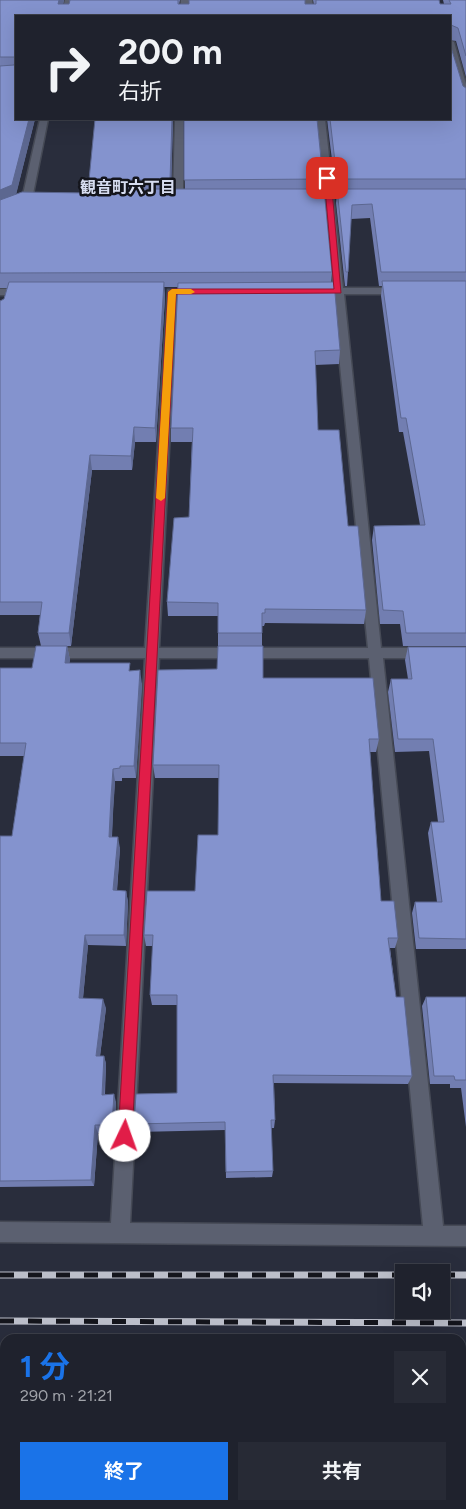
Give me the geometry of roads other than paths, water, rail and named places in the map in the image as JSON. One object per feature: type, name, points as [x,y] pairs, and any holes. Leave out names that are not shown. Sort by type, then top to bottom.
[{"type":"street","points":[[65,15],[68,0]]},
{"type":"street","points":[[184,15],[185,0]]},
{"type":"street","points":[[308,0],[310,15]]},
{"type":"street","points":[[451,46],[466,99]]},
{"type":"street","points":[[27,201],[44,120]]},
{"type":"street","points":[[178,199],[179,120]]},
{"type":"street","points":[[321,120],[434,1236]]},
{"type":"street","points":[[319,291],[417,291]]},
{"type":"street","points":[[2,306],[2,292],[34,292]]},
{"type":"street","points":[[120,1233],[172,292]]},
{"type":"street","points":[[0,654],[466,653]]},
{"type":"street","points":[[0,1232],[466,1236]]},
{"type":"railway","points":[[0,1275],[395,1275]]},
{"type":"railway","points":[[450,1275],[466,1275]]},
{"type":"railway","points":[[0,1321],[466,1323]]},
{"type":"district","name":"観音町六丁目","points":[[128,187]]}]
